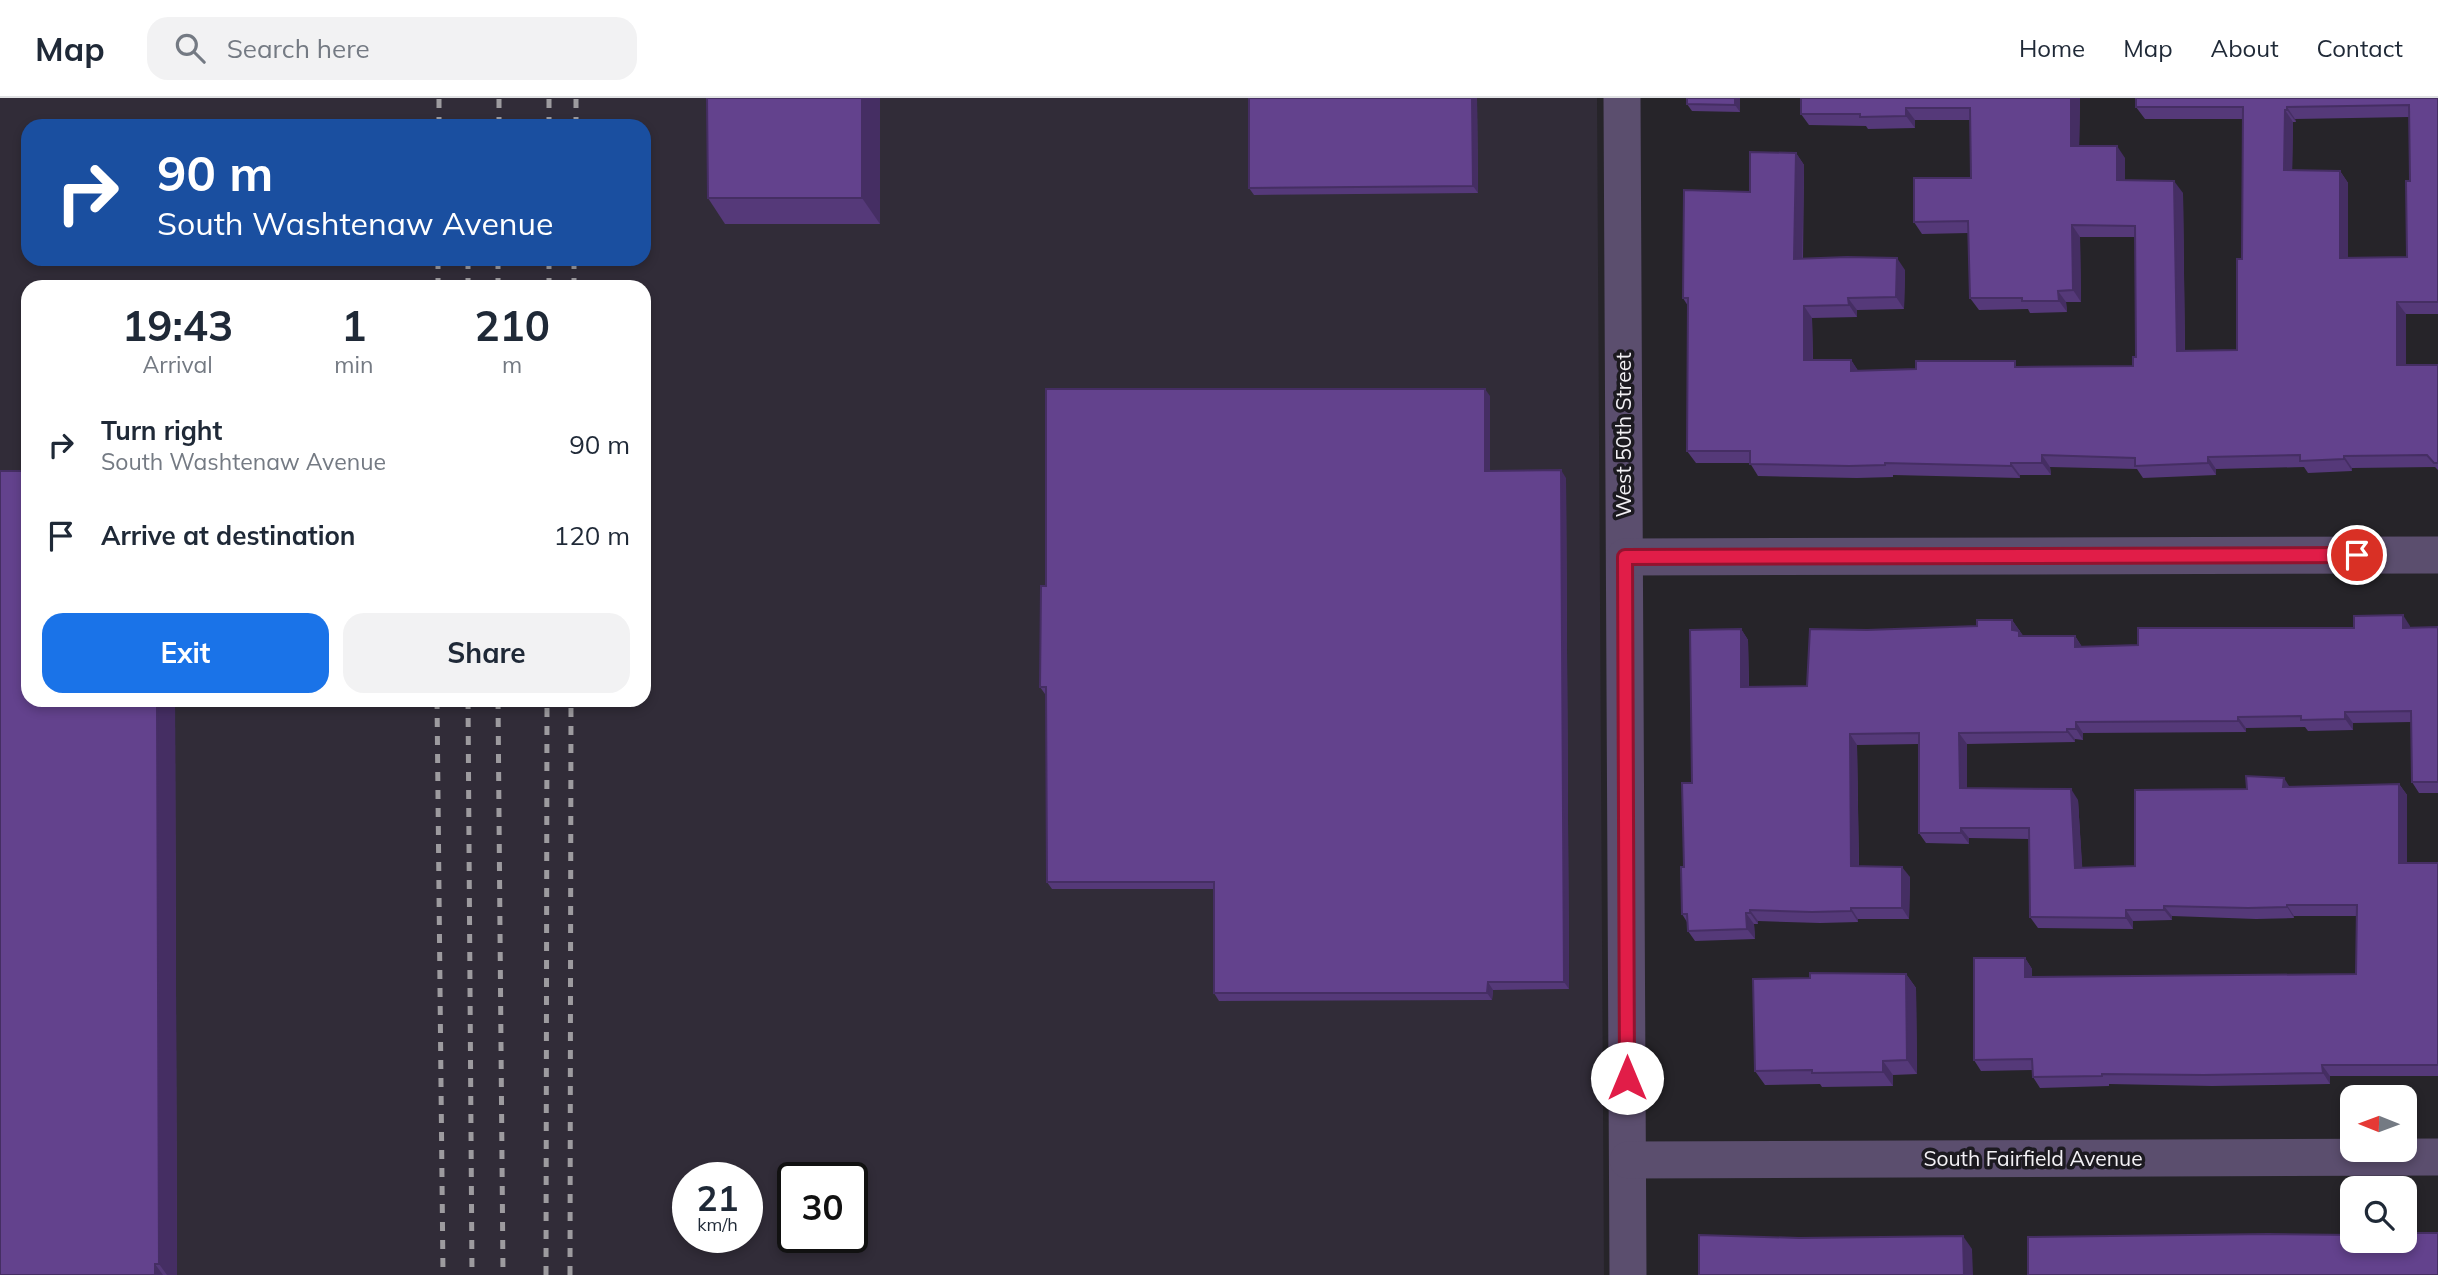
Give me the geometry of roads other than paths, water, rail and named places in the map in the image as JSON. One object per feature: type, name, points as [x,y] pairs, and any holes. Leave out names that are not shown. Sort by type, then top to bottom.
[{"type":"street","name":"West 50th Street","points":[[1622,98],[1628,1275]]},
{"type":"street","points":[[1625,557],[2438,555]]},
{"type":"street","name":"South Fairfield Avenue","points":[[1628,1160],[2438,1157]]},
{"type":"railway","points":[[439,98],[439,119]]},
{"type":"railway","points":[[499,98],[499,119]]},
{"type":"railway","points":[[549,98],[549,119]]},
{"type":"railway","points":[[576,98],[576,119]]},
{"type":"railway","points":[[438,266],[438,280]]},
{"type":"railway","points":[[468,266],[468,280]]},
{"type":"railway","points":[[498,266],[498,280]]},
{"type":"railway","points":[[549,266],[549,280]]},
{"type":"railway","points":[[574,266],[574,280]]},
{"type":"railway","points":[[437,707],[443,1275]]},
{"type":"railway","points":[[468,707],[472,1275]]},
{"type":"railway","points":[[498,707],[503,1275]]},
{"type":"railway","points":[[546,1275],[547,707]]},
{"type":"railway","points":[[570,1275],[571,707]]}]
